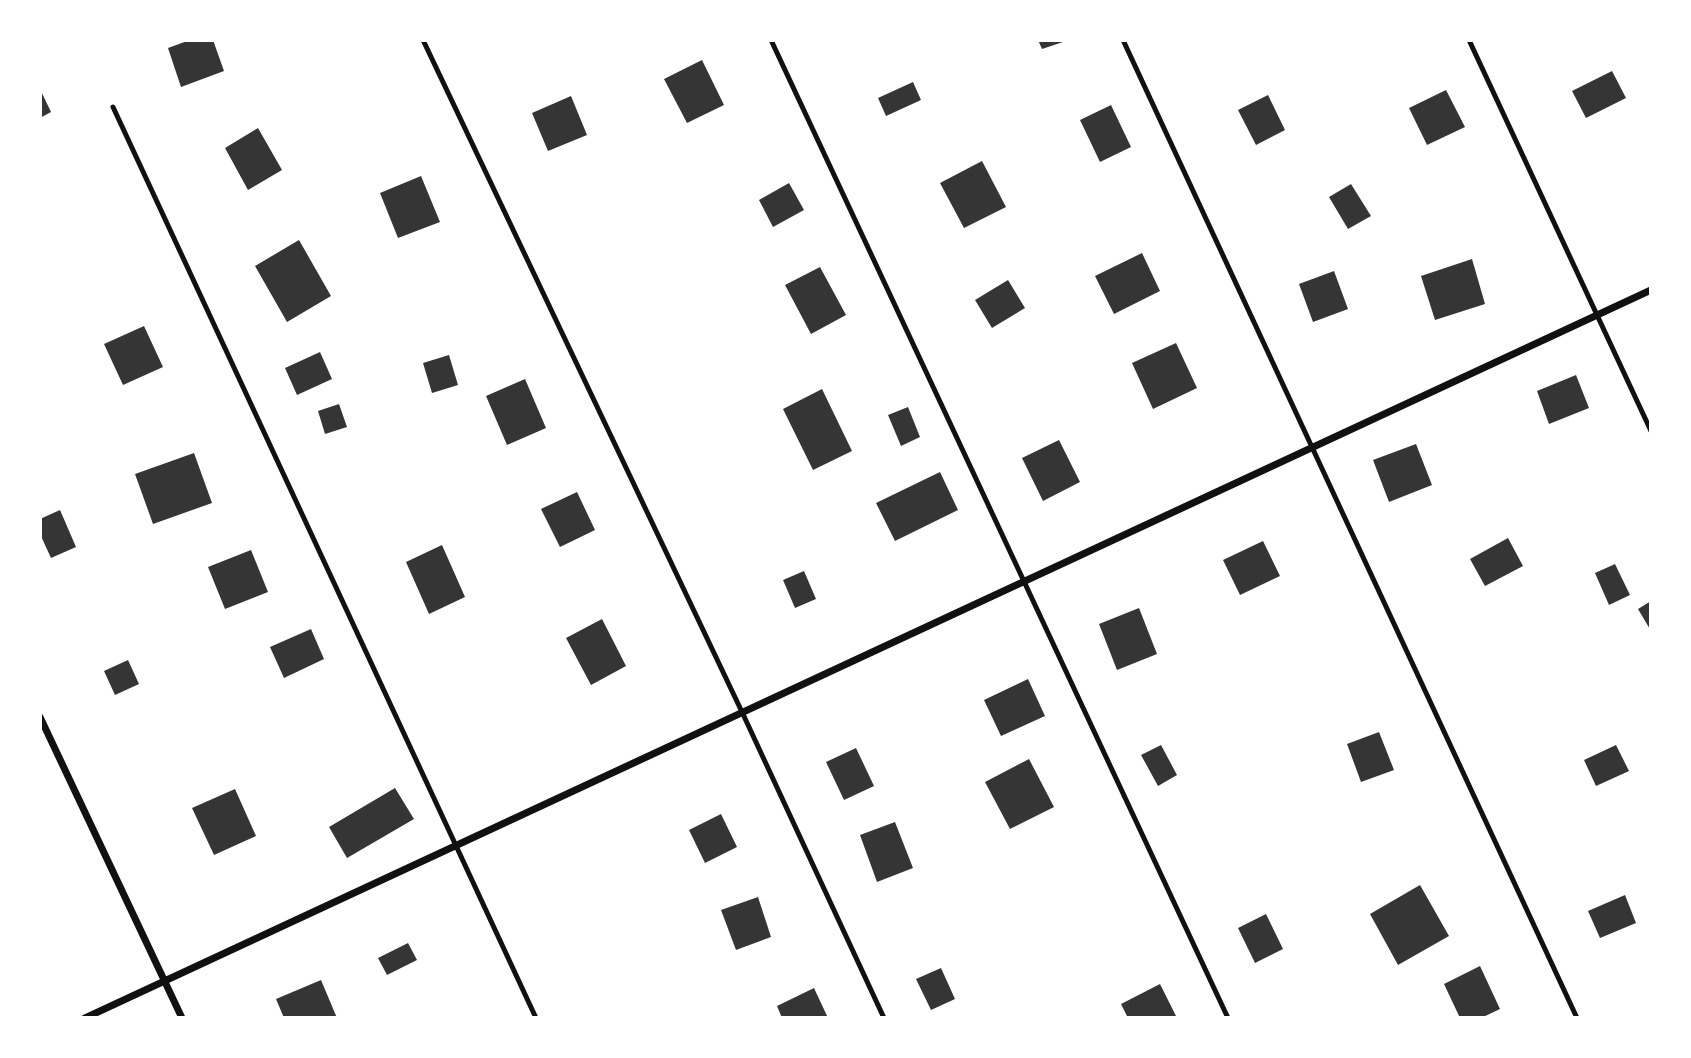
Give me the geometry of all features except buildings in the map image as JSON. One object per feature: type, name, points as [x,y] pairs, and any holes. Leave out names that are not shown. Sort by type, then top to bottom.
[{"type":"street","points":[[85,1018],[1651,290]]},
{"type":"street","points":[[40,717],[183,1018]]},
{"type":"lane","points":[[423,40],[884,1018]]},
{"type":"lane","points":[[771,40],[1228,1018]]},
{"type":"lane","points":[[1123,40],[1577,1018]]},
{"type":"lane","points":[[1469,40],[1651,431]]},
{"type":"lane","points":[[114,107],[536,1018]]}]
